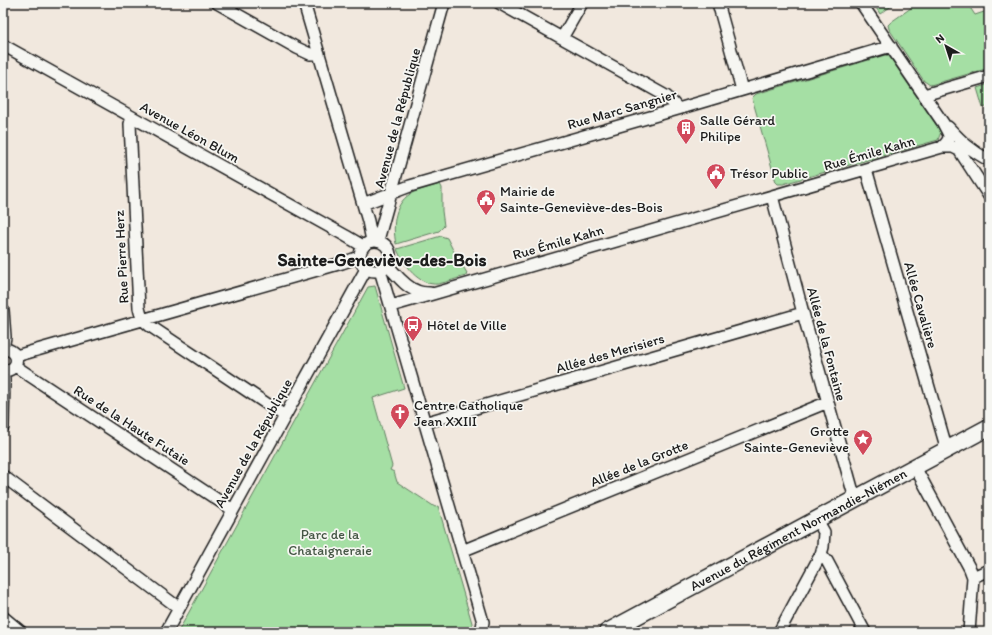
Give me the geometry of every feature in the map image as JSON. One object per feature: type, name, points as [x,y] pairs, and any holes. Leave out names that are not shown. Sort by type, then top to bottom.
[{"type":"main road","name":"Avenue du Régiment Normandie-Niémen","points":[[607,632],[989,427]]},
{"type":"street","points":[[217,3],[297,48],[310,54],[319,53]]},
{"type":"street","points":[[3,426],[3,371],[12,369],[15,361],[368,246],[383,242],[390,250],[390,260],[384,268],[375,271],[366,269],[360,261],[368,246],[368,221],[304,3]]},
{"type":"street","name":"Avenue de la République","points":[[368,246],[392,192],[444,3]]},
{"type":"street","points":[[499,3],[666,96],[678,109]]},
{"type":"street","points":[[562,38],[582,3]]},
{"type":"street","points":[[718,3],[742,90]]},
{"type":"street","points":[[861,3],[943,123],[949,135],[949,141],[942,147]]},
{"type":"street","name":"Avenue Léon Blum","points":[[3,45],[346,236],[368,246]]},
{"type":"street","name":"Rue Marc Sangnier","points":[[363,204],[410,186],[891,46]]},
{"type":"street","points":[[924,95],[989,76]]},
{"type":"street","name":"Rue Pierre Herz","points":[[132,117],[130,124],[137,284],[139,308],[142,320],[285,416]]},
{"type":"street","points":[[943,123],[975,153],[989,160]]},
{"type":"street","points":[[942,147],[953,147],[959,150],[989,196]]},
{"type":"street","name":"Rue Émile Kahn","points":[[391,306],[942,147]]},
{"type":"street","points":[[967,162],[975,153]]},
{"type":"street","name":"Allée Cavalière","points":[[866,169],[947,450]]},
{"type":"street","name":"Allée de la Fontaine","points":[[772,196],[855,499]]},
{"type":"street","points":[[384,268],[391,306],[483,622],[481,632]]},
{"type":"street","name":"Rue Émile Kahn","points":[[384,268],[417,292],[435,293]]},
{"type":"street","name":"Avenue de la République","points":[[166,632],[366,269]]},
{"type":"street","points":[[3,310],[5,337],[3,349]]},
{"type":"street","name":"Allée des Merisiers","points":[[424,423],[803,313]]},
{"type":"street","name":"Rue de la Haute Futaie","points":[[3,349],[11,350],[14,353],[15,361],[233,510]]},
{"type":"street","name":"Allée de la Grotte","points":[[462,551],[828,402]]},
{"type":"street","points":[[915,467],[973,577],[969,632]]},
{"type":"street","points":[[3,476],[179,608]]},
{"type":"street","points":[[779,632],[821,554],[824,532],[817,520]]},
{"type":"street","points":[[821,554],[828,561],[865,632]]},
{"type":"street","points":[[973,577],[989,570]]},
{"type":"street","points":[[3,617],[21,632]]},
{"type":"green space","points":[[873,3],[896,3],[880,14]]},
{"type":"green space","points":[[918,3],[967,3],[975,15],[987,11],[989,17],[989,68],[930,85],[924,81],[889,29],[888,25]]},
{"type":"green space","points":[[885,55],[889,56],[941,132],[938,140],[783,184],[778,184],[776,182],[752,98],[756,94]]},
{"type":"green space","points":[[989,84],[989,106],[983,108],[977,88]]},
{"type":"green space","points":[[440,184],[442,188],[442,211],[444,226],[439,231],[396,244],[394,229],[396,214],[402,201],[414,192]]},
{"type":"green space","points":[[441,236],[447,238],[467,273],[466,276],[438,284],[424,282],[418,278],[403,262],[397,249]]},
{"type":"green space","name":"Parc de la Chataigneraie","points":[[375,286],[404,388],[373,398],[392,466],[390,470],[394,472],[397,482],[435,507],[438,506],[472,623],[471,632],[178,632],[368,287]]},
{"type":"place","name":"Salle Gérard Philipe","points":[[686,145]]},
{"type":"place","name":"Trésor Public","points":[[716,190]]},
{"type":"place","name":"Mairie de Sainte-Geneviève-des-Bois","points":[[486,216]]},
{"type":"place","name":"Hôtel de Ville","points":[[413,342]]},
{"type":"place","name":"Centre Catholique Jean XXIII","points":[[400,430]]},
{"type":"place","name":"Grotte Sainte-Geneviève","points":[[863,456]]},
{"type":"district","name":"Sainte-Geneviève-des-Bois","points":[[382,260]]}]
